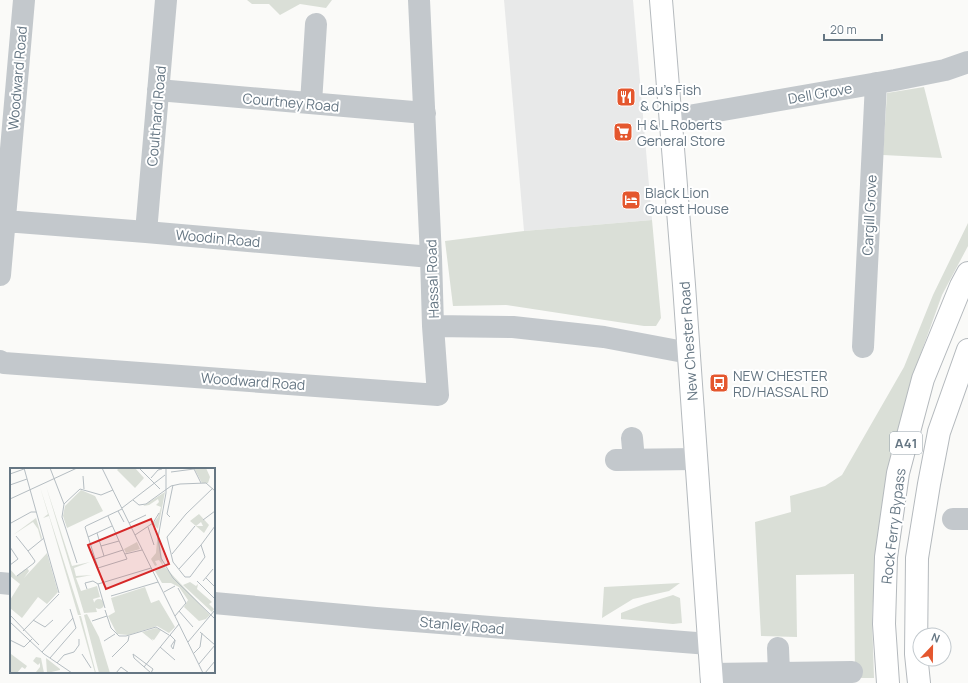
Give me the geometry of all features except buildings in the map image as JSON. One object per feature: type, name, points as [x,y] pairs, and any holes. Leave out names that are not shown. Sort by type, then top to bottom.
[{"type":"main road","name":"New Chester Road","points":[[661,0],[689,353],[712,678]]},
{"type":"main road","name":"Rock Ferry Bypass","points":[[888,683],[884,624],[886,557],[898,473],[923,380],[968,272]]},
{"type":"main road","name":"Rock Ferry Bypass","points":[[919,683],[916,654],[917,558],[939,432],[968,350]]},
{"type":"street","name":"Woodward Road","points":[[0,275],[24,0]]},
{"type":"street","name":"Coulthard Road","points":[[146,232],[166,0]]},
{"type":"street","name":"Hassal Road","points":[[419,0],[433,326],[513,327],[604,337],[689,353]]},
{"type":"street","points":[[311,103],[316,24]]},
{"type":"street","name":"Dell Grove","points":[[671,119],[895,80],[945,70],[968,62]]},
{"type":"street","name":"Cargill Grove","points":[[863,347],[876,83]]},
{"type":"street","name":"Courtney Road","points":[[158,90],[425,113]]},
{"type":"street","name":"Woodin Road","points":[[5,221],[431,257]]},
{"type":"street","name":"Woodward Road","points":[[0,361],[4,363],[438,395],[433,326]]},
{"type":"street","points":[[632,438],[625,460],[696,459]]},
{"type":"street","points":[[0,583],[10,584]]},
{"type":"street","name":"Stanley Road","points":[[215,603],[384,619],[709,644]]},
{"type":"street","points":[[778,648],[779,673]]},
{"type":"street","points":[[712,678],[779,673],[852,672]]},
{"type":"shaded area","points":[[247,0],[332,0],[326,8],[300,4],[280,15],[269,4],[252,4]]},
{"type":"shaded area","points":[[504,0],[633,0],[652,220],[524,231]]},
{"type":"shaded area","points":[[924,87],[942,158],[883,155],[887,93]]},
{"type":"shaded area","points":[[652,220],[661,318],[656,326],[644,326],[506,305],[453,306],[445,241],[524,231]]},
{"type":"shaded area","points":[[968,223],[968,246],[942,295],[912,378],[890,459],[877,539],[872,617],[874,678],[855,678],[854,574],[796,575],[797,637],[761,636],[755,522],[791,512],[790,496],[825,486],[842,475],[904,367],[933,295]]},
{"type":"shaded area","points":[[680,583],[669,591],[633,599],[602,618],[604,587]]},
{"type":"shaded area","points":[[673,595],[680,598],[682,623],[673,624],[621,619],[621,613]]},
{"type":"place","name":"Lau's Fish & Chips","points":[[626,97]]},
{"type":"place","name":"H & L Roberts General Store","points":[[623,132]]},
{"type":"place","name":"Black Lion Guest House","points":[[631,200]]},
{"type":"place","name":"NEW CHESTER RD/HASSAL RD","points":[[719,383]]}]
